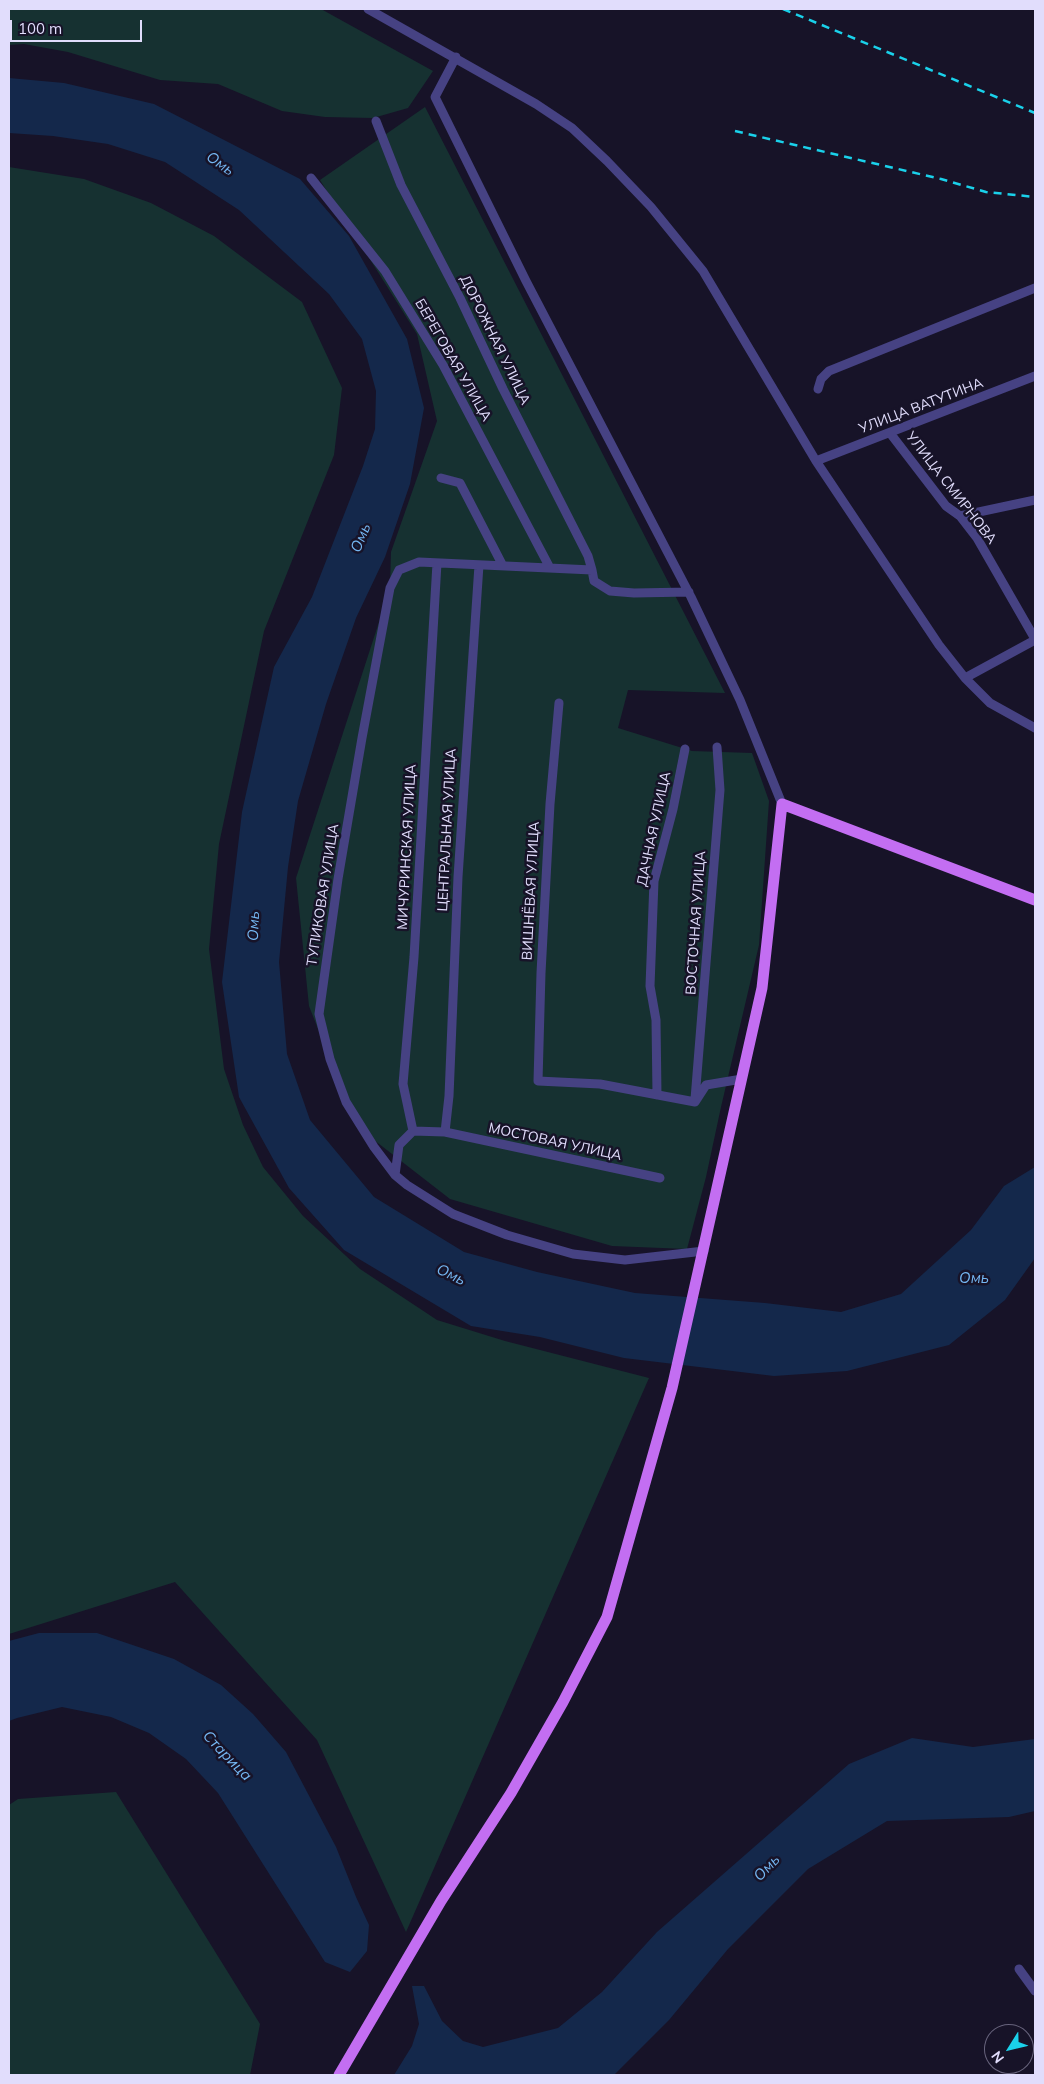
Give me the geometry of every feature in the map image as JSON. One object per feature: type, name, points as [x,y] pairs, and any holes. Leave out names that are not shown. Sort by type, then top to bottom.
[{"type":"main road","points":[[339,2075],[441,1901],[511,1794],[563,1702],[607,1617],[672,1388],[704,1254],[762,988],[782,804],[1035,900]]},
{"type":"street","points":[[368,9],[536,104],[572,128],[651,207],[703,271],[816,461],[939,645],[965,678],[990,703],[1035,728]]},
{"type":"street","points":[[456,58],[435,97],[526,281],[689,592],[740,700],[782,804]]},
{"type":"street","name":"ДОРОЖНАЯ УЛИЦА","points":[[376,121],[401,185],[460,298],[503,389],[588,556],[594,581],[610,591],[634,593],[689,592]]},
{"type":"street","name":"БЕРЕГОВАЯ УЛИЦА","points":[[311,178],[385,271],[437,356],[550,568]]},
{"type":"street","points":[[818,389],[821,379],[829,371],[1035,288]]},
{"type":"street","name":"УЛИЦА ВАТУТИНА","points":[[816,461],[1035,376]]},
{"type":"street","name":"УЛИЦА СМИРНОВА","points":[[890,433],[946,506],[960,516],[977,538],[1035,640]]},
{"type":"street","points":[[441,478],[460,483],[503,566]]},
{"type":"street","points":[[960,516],[1035,500]]},
{"type":"street","name":"ТУПИКОВАЯ УЛИЦА","points":[[437,563],[419,562],[399,570],[390,588],[338,879],[318,1014],[330,1059],[346,1102],[374,1147],[395,1174],[407,1185],[453,1214],[507,1235],[573,1254],[625,1260],[704,1254]]},
{"type":"street","points":[[437,563],[592,570]]},
{"type":"street","name":"МИЧУРИНСКАЯ УЛИЦА","points":[[413,1131],[403,1084],[414,957],[437,563]]},
{"type":"street","name":"ЦЕНТРАЛЬНАЯ УЛИЦА","points":[[445,1132],[458,877],[479,565]]},
{"type":"street","points":[[965,678],[1035,640]]},
{"type":"street","name":"ВИШНЁВАЯ УЛИЦА","points":[[559,703],[549,824],[541,973],[538,1080],[600,1084],[657,1095]]},
{"type":"street","name":"ВОСТОЧНАЯ УЛИЦА","points":[[695,1102],[720,790],[717,746]]},
{"type":"street","name":"ДАЧНАЯ УЛИЦА","points":[[657,1095],[656,1020],[650,986],[654,881],[673,809],[685,749]]},
{"type":"street","points":[[657,1095],[695,1102],[706,1085],[742,1079]]},
{"type":"street","points":[[395,1174],[400,1145],[413,1131]]},
{"type":"street","name":"МОСТОВАЯ УЛИЦА","points":[[413,1131],[445,1132],[660,1178]]},
{"type":"street","points":[[1019,1969],[1035,1991]]},
{"type":"green space","points":[[9,9],[321,9],[433,71],[408,108],[373,118],[325,117],[282,111],[218,84],[160,80],[68,52],[24,44],[9,45]]},
{"type":"green space","points":[[425,107],[725,693],[628,690],[618,728],[692,751],[752,753],[769,801],[759,945],[706,1177],[687,1249],[612,1246],[450,1199],[356,1126],[309,1006],[296,878],[390,588],[391,552],[437,421],[417,334],[320,180]]},
{"type":"green space","points":[[9,167],[84,179],[151,203],[214,236],[302,302],[342,388],[334,455],[264,631],[219,844],[209,949],[224,1069],[243,1125],[263,1167],[303,1216],[360,1269],[437,1320],[505,1341],[649,1378],[406,1932],[317,1740],[175,1582],[9,1634]]},
{"type":"green space","points":[[116,1792],[260,2024],[250,2075],[9,2075],[9,1805],[18,1799]]},
{"type":"water","name":"Омь","points":[[9,78],[64,83],[154,104],[300,179],[349,236],[407,339],[424,408],[410,484],[385,557],[356,618],[326,704],[298,801],[288,867],[279,962],[287,1054],[310,1120],[374,1197],[464,1252],[537,1272],[635,1293],[765,1303],[841,1312],[901,1294],[971,1230],[1004,1186],[1035,1167],[1035,1258],[1005,1300],[949,1345],[847,1371],[774,1376],[624,1358],[540,1337],[471,1326],[344,1250],[289,1188],[239,1097],[222,982],[242,812],[274,667],[312,597],[363,466],[375,429],[376,391],[362,339],[329,294],[239,210],[165,162],[108,144],[53,136],[9,133]]},
{"type":"water","name":"Старица","points":[[39,1633],[97,1633],[174,1659],[221,1685],[253,1714],[286,1752],[336,1847],[369,1925],[367,1951],[350,1972],[325,1962],[218,1793],[186,1759],[149,1733],[111,1717],[62,1707],[9,1721],[9,1641]]},
{"type":"water","name":"Омь","points":[[912,1738],[973,1747],[1035,1739],[1035,1811],[1009,1817],[887,1821],[808,1869],[728,1949],[669,2020],[614,2075],[394,2075],[412,2046],[419,2024],[412,1986],[424,1986],[442,2021],[463,2041],[483,2047],[558,2028],[602,1992],[657,1932],[849,1764]]},
{"type":"railway","points":[[783,9],[1035,113]]},
{"type":"railway","points":[[735,131],[941,179],[986,192],[1035,197]]}]
